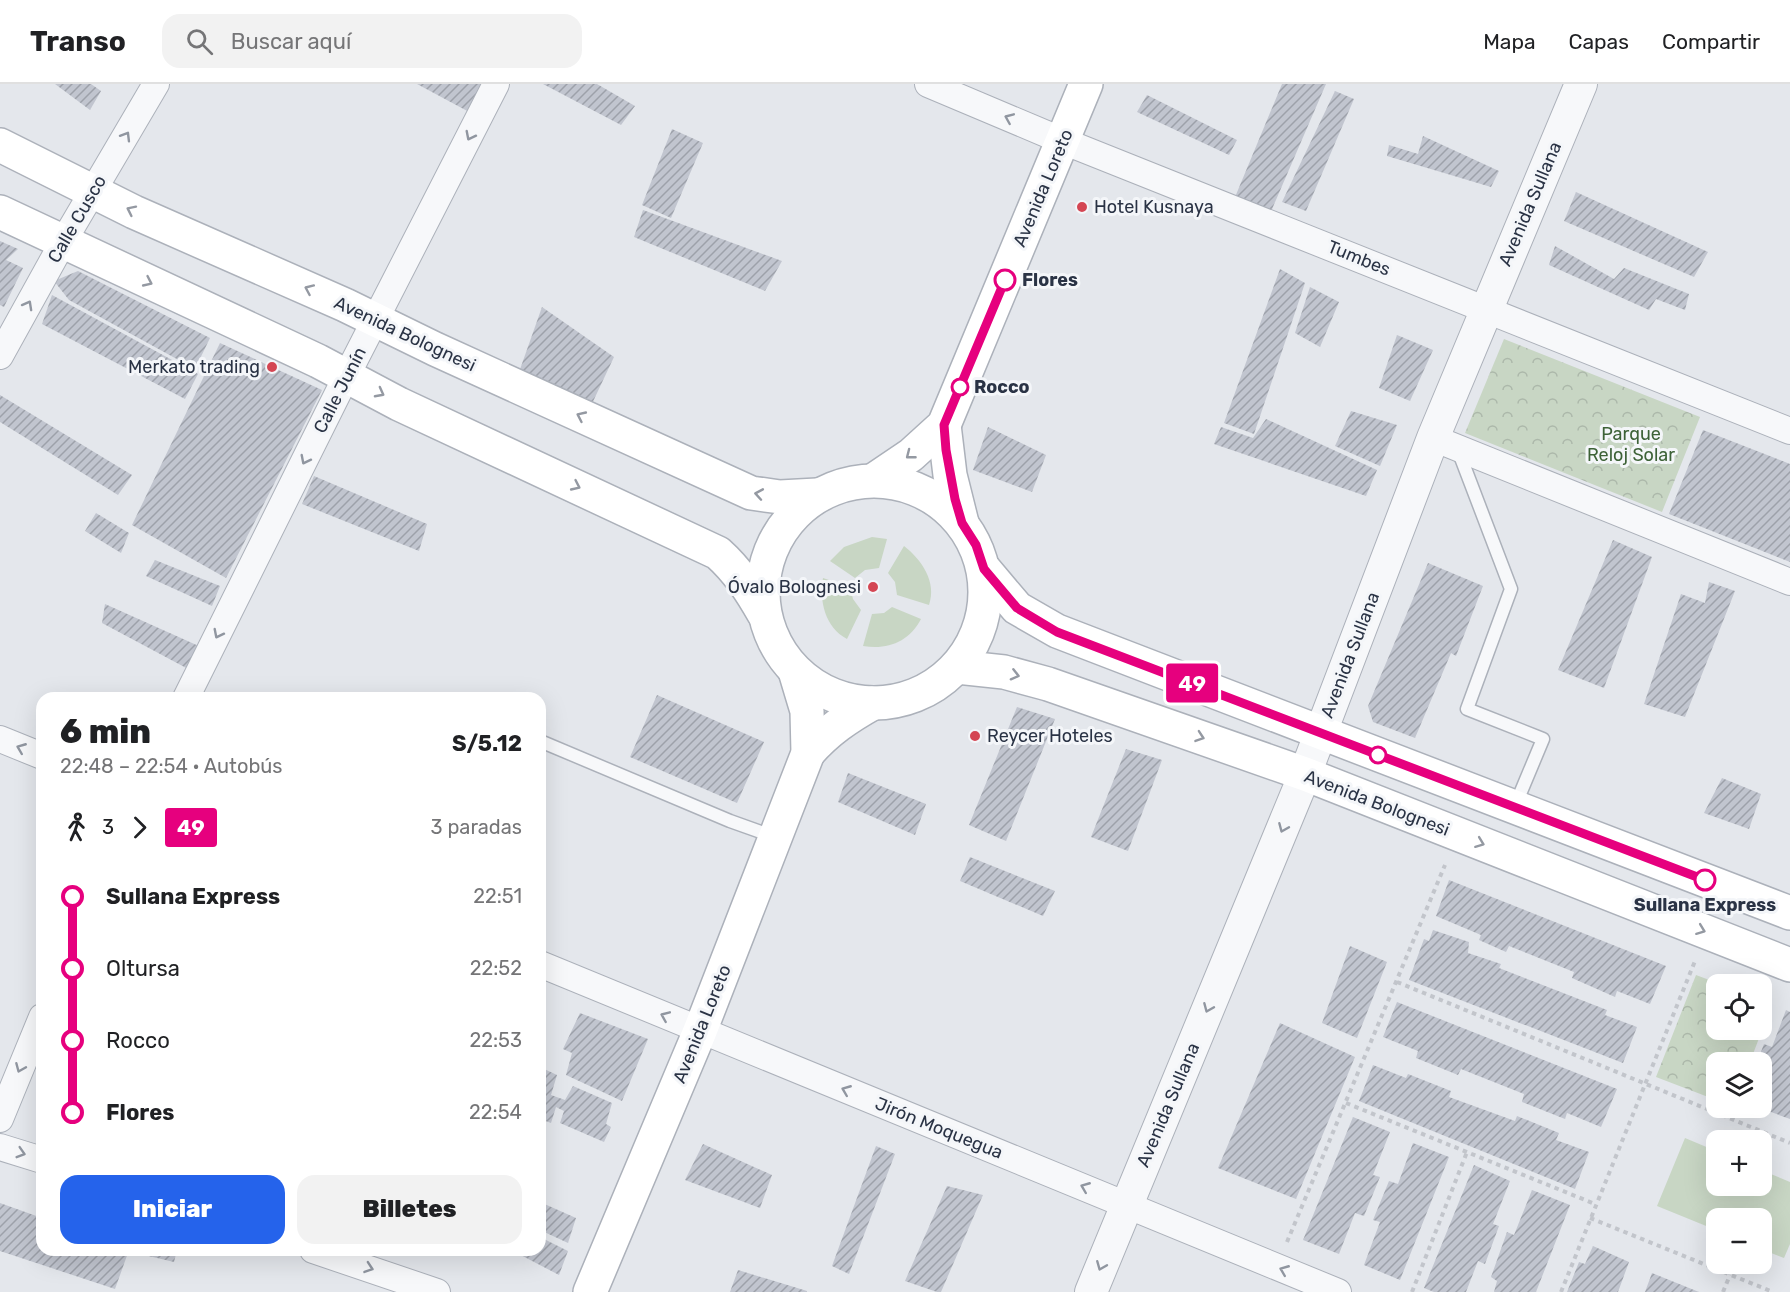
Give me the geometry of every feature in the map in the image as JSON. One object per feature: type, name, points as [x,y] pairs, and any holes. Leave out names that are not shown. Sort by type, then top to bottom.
[{"type":"main road","name":"Avenida Loreto","points":[[874,480],[911,455],[944,425],[1086,84]]},
{"type":"main road","name":"Avenida Bolognesi","points":[[0,146],[134,212],[751,493],[780,497],[817,495]]},
{"type":"main road","points":[[0,212],[347,375],[399,404],[718,552],[744,580],[764,614],[775,644],[795,671],[818,688],[844,699],[873,703],[904,699],[933,686],[957,667],[972,645],[982,621],[986,596],[984,569],[976,545],[962,523],[944,505],[923,492],[899,483],[874,480],[845,484],[817,495],[794,513],[772,544],[762,581],[764,614]]},
{"type":"main road","name":"Avenida Loreto","points":[[944,425],[950,475],[962,523]]},
{"type":"main road","points":[[984,569],[1017,608],[1057,632],[1790,913]]},
{"type":"main road","name":"Avenida Bolognesi","points":[[957,667],[1004,672],[1048,684],[1305,774],[1790,965]]},
{"type":"main road","name":"Avenida Loreto","points":[[795,671],[807,711],[808,753]]},
{"type":"main road","name":"Avenida Loreto","points":[[590,1292],[700,1031],[777,838],[808,753],[821,737],[837,724],[873,703]]},
{"type":"street","name":"Calle Cusco","points":[[0,356],[92,191],[156,84]]},
{"type":"street","name":"Calle Junín","points":[[189,692],[347,375],[496,84]]},
{"type":"street","name":"Tumbes","points":[[928,84],[1063,141],[1790,431]]},
{"type":"street","name":"Avenida Sullana","points":[[1091,1292],[1321,733],[1445,442],[1486,309],[1581,84]]},
{"type":"street","points":[[1445,442],[1790,582]]},
{"type":"street","points":[[0,739],[36,754]]},
{"type":"street","name":"Jirón Moquegua","points":[[546,967],[1338,1292]]},
{"type":"street","points":[[0,1119],[36,1032]]},
{"type":"street","points":[[0,1147],[36,1158]]},
{"type":"street","points":[[331,1256],[437,1292]]},
{"type":"lane","points":[[1445,442],[1511,589],[1467,708],[1543,739],[1514,807]]},
{"type":"lane","points":[[546,744],[730,821],[777,838]]},
{"type":"path","points":[[1287,1242],[1445,865]]},
{"type":"path","points":[[1561,1292],[1695,960]]},
{"type":"path","points":[[1397,982],[1759,1130]]},
{"type":"path","points":[[1346,1103],[1596,1204]]},
{"type":"path","points":[[1772,1136],[1790,1143]]},
{"type":"path","points":[[1412,1292],[1467,1152]]},
{"type":"path","points":[[1590,1218],[1773,1292]]},
{"type":"path","points":[[1723,1292],[1730,1275]]},
{"type":"green space","name":"Parque Reloj Solar","points":[[1504,339],[1700,417],[1662,512],[1465,433]]},
{"type":"green space","points":[[872,537],[887,539],[879,568],[865,570],[855,578],[830,561],[844,547]]},
{"type":"green space","points":[[904,546],[917,558],[926,572],[931,588],[929,605],[897,595],[895,582],[888,573]]},
{"type":"green space","points":[[823,578],[850,587],[853,599],[861,610],[847,639],[833,628],[825,613],[822,596]]},
{"type":"green space","points":[[892,607],[921,619],[904,639],[897,643],[881,647],[863,646],[872,614],[884,613]]},
{"type":"green space","points":[[1696,975],[1706,979],[1706,1040],[1758,1040],[1754,1052],[1706,1052],[1706,1096],[1656,1077]]},
{"type":"green space","points":[[1685,1138],[1706,1147],[1706,1196],[1772,1196],[1772,1175],[1790,1182],[1790,1244],[1784,1258],[1772,1253],[1772,1208],[1706,1208],[1706,1226],[1657,1206]]},
{"type":"building","points":[[55,84],[91,84],[101,91],[90,110]]},
{"type":"building","points":[[417,84],[480,84],[484,86],[471,113]]},
{"type":"building","points":[[543,84],[597,84],[635,106],[621,125]]},
{"type":"building","points":[[1282,84],[1326,84],[1269,216],[1233,202]]},
{"type":"building","points":[[1335,91],[1354,99],[1306,211],[1282,202]]},
{"type":"building","points":[[1147,95],[1237,140],[1229,155],[1137,112]]},
{"type":"building","points":[[672,129],[703,143],[671,218],[642,205]]},
{"type":"building","points":[[1423,136],[1499,171],[1491,187],[1387,156],[1389,145],[1418,154]]},
{"type":"building","points":[[1576,192],[1708,252],[1694,277],[1564,221]]},
{"type":"building","points":[[643,210],[782,261],[765,291],[634,237]]},
{"type":"building","points":[[0,241],[18,249],[6,260],[23,268],[4,307],[0,305]]},
{"type":"building","points":[[1555,246],[1614,279],[1624,268],[1689,294],[1685,310],[1656,299],[1649,310],[1549,265]]},
{"type":"building","points":[[1280,269],[1305,283],[1254,434],[1224,423]]},
{"type":"building","points":[[78,271],[210,338],[195,369],[69,300],[54,281]]},
{"type":"building","points":[[1310,287],[1339,302],[1320,347],[1295,333]]},
{"type":"building","points":[[52,295],[198,374],[185,399],[42,324]]},
{"type":"building","points":[[542,307],[614,357],[589,410],[518,375]]},
{"type":"building","points":[[1397,335],[1433,350],[1410,401],[1379,388]]},
{"type":"building","points":[[220,343],[322,390],[226,578],[132,525]]},
{"type":"building","points":[[0,395],[132,475],[118,495],[0,422]]},
{"type":"building","points":[[1351,411],[1397,425],[1380,466],[1335,446]]},
{"type":"building","points":[[1266,419],[1377,470],[1366,496],[1214,444],[1221,427],[1253,438]]},
{"type":"building","points":[[988,427],[1046,455],[1032,492],[973,470]]},
{"type":"building","points":[[1703,430],[1790,464],[1790,562],[1669,514]]},
{"type":"building","points":[[314,476],[427,524],[419,551],[302,504]]},
{"type":"building","points":[[96,513],[129,533],[121,553],[85,531]]},
{"type":"building","points":[[1613,540],[1652,557],[1604,688],[1558,670]]},
{"type":"building","points":[[155,560],[220,586],[212,606],[146,576]]},
{"type":"building","points":[[1428,563],[1483,586],[1456,656],[1451,653],[1415,738],[1373,722],[1368,706]]},
{"type":"building","points":[[1709,582],[1735,591],[1685,717],[1644,704],[1681,594],[1705,603]]},
{"type":"building","points":[[105,604],[201,647],[190,670],[102,623]]},
{"type":"building","points":[[657,695],[764,742],[737,803],[630,757]]},
{"type":"building","points":[[1017,707],[1055,719],[1006,841],[969,825]]},
{"type":"building","points":[[1126,749],[1162,760],[1128,851],[1091,837]]},
{"type":"building","points":[[848,773],[926,804],[915,835],[838,802]]},
{"type":"building","points":[[1722,778],[1761,794],[1749,829],[1704,813]]},
{"type":"building","points":[[970,857],[1055,891],[1043,916],[960,881]]},
{"type":"building","points":[[1449,880],[1666,966],[1650,1004],[1617,991],[1615,997],[1572,978],[1574,972],[1509,946],[1506,952],[1479,940],[1481,935],[1436,916]]},
{"type":"building","points":[[1433,930],[1469,942],[1468,953],[1501,964],[1499,968],[1607,1010],[1605,1015],[1637,1027],[1623,1063],[1409,980],[1424,939],[1429,941]]},
{"type":"building","points":[[1350,946],[1387,962],[1357,1038],[1322,1023]]},
{"type":"building","points":[[1397,1002],[1617,1089],[1601,1127],[1567,1113],[1565,1119],[1522,1102],[1524,1094],[1461,1069],[1458,1075],[1416,1058],[1418,1051],[1383,1037]]},
{"type":"building","points":[[1786,1010],[1790,1012],[1790,1119],[1772,1112],[1772,1052],[1761,1052],[1764,1044],[1772,1047]]},
{"type":"building","points":[[580,1013],[648,1039],[622,1101],[566,1075],[572,1053],[563,1049]]},
{"type":"building","points":[[1280,1023],[1355,1057],[1296,1199],[1218,1168]]},
{"type":"building","points":[[1373,1065],[1406,1078],[1408,1074],[1451,1091],[1449,1097],[1515,1121],[1517,1116],[1559,1133],[1556,1140],[1589,1152],[1575,1189],[1359,1101]]},
{"type":"building","points":[[546,1070],[557,1075],[551,1095],[565,1100],[573,1086],[612,1103],[606,1124],[611,1127],[604,1142],[560,1123],[564,1111],[556,1107],[551,1123],[546,1121]]},
{"type":"building","points":[[1353,1117],[1390,1132],[1373,1175],[1380,1177],[1364,1216],[1355,1213],[1339,1254],[1303,1240]]},
{"type":"building","points":[[1413,1143],[1449,1157],[1400,1280],[1364,1265],[1380,1222],[1373,1220],[1389,1181],[1398,1184]]},
{"type":"building","points":[[703,1144],[772,1175],[760,1208],[685,1180]]},
{"type":"building","points":[[876,1146],[895,1154],[849,1274],[832,1266]]},
{"type":"building","points":[[1474,1165],[1510,1181],[1493,1224],[1499,1226],[1485,1264],[1478,1261],[1466,1292],[1434,1292],[1424,1288]]},
{"type":"building","points":[[947,1186],[983,1195],[941,1292],[937,1292],[905,1281]]},
{"type":"building","points":[[1532,1190],[1570,1205],[1536,1292],[1494,1292],[1497,1281],[1491,1277],[1507,1232],[1514,1235]]},
{"type":"building","points":[[0,1203],[36,1216],[36,1256],[127,1256],[115,1289],[0,1251]]},
{"type":"building","points":[[546,1205],[576,1218],[568,1243],[546,1233]]},
{"type":"building","points":[[546,1240],[568,1251],[559,1275],[523,1256],[546,1256]]},
{"type":"building","points":[[1593,1246],[1629,1262],[1618,1292],[1567,1292],[1579,1262],[1585,1264]]},
{"type":"building","points":[[149,1256],[176,1256],[174,1262]]},
{"type":"building","points":[[738,1270],[807,1291],[807,1292],[730,1292]]},
{"type":"building","points":[[1652,1273],[1699,1292],[1645,1292]]},
{"type":"bus line","name":"49","points":[[1005,280],[944,425],[950,475],[962,523],[976,545],[984,569],[1017,608],[1057,632],[1705,880]]},
{"type":"place","name":"Hotel Kusnaya","points":[[1082,207]]},
{"type":"place","name":"Flores","points":[[1005,280]]},
{"type":"place","name":"Merkato trading","points":[[272,367]]},
{"type":"place","name":"Rocco","points":[[960,387]]},
{"type":"place","name":"Óvalo Bolognesi","points":[[873,587]]},
{"type":"place","name":"Reycer Hoteles","points":[[975,736]]},
{"type":"place","name":"Sullana Express","points":[[1705,880]]}]
